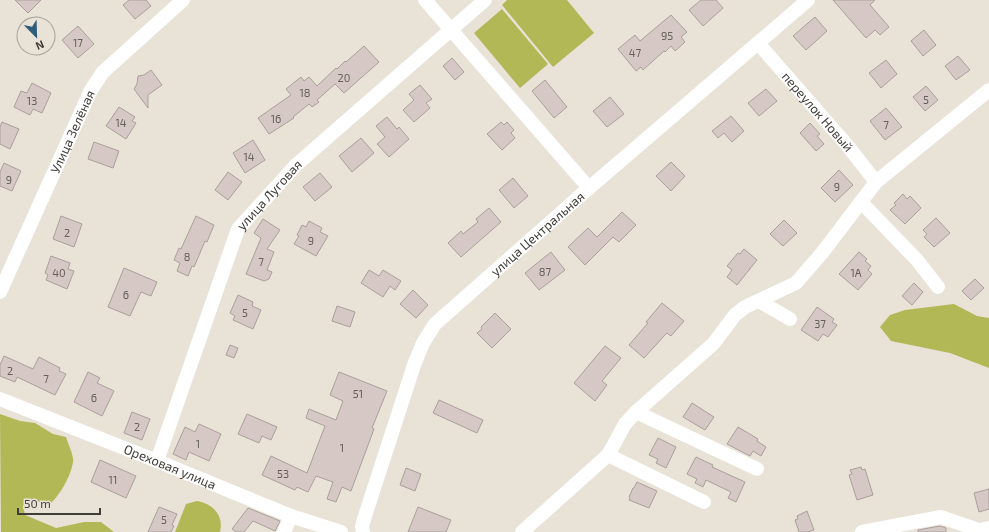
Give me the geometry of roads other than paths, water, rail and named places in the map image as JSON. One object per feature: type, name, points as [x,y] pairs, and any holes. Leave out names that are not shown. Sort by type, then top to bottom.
[{"type":"street","name":"Улица Зелёная","points":[[0,292],[96,81],[103,72],[183,0]]},
{"type":"street","points":[[424,0],[589,188]]},
{"type":"street","name":"улица Луговая","points":[[157,461],[238,229],[296,165],[485,0]]},
{"type":"street","name":"улица Центральная","points":[[363,532],[362,527],[364,519],[398,410],[420,350],[435,324],[589,188],[808,0]]},
{"type":"street","name":"переулок Новый","points":[[758,43],[847,144],[876,182]]},
{"type":"street","points":[[522,532],[608,455],[625,424],[636,412],[713,344],[735,314],[745,307],[796,283],[822,253],[876,182],[989,90]]},
{"type":"street","points":[[861,202],[917,260],[938,287]]},
{"type":"street","points":[[759,301],[790,319]]},
{"type":"street","name":"Ореховая улица","points":[[0,399],[157,461],[290,516],[341,532]]},
{"type":"street","points":[[636,412],[757,469]]},
{"type":"street","points":[[608,455],[704,502]]},
{"type":"street","points":[[284,532],[290,516]]},
{"type":"street","points":[[862,532],[941,517],[980,530],[989,528]]}]
